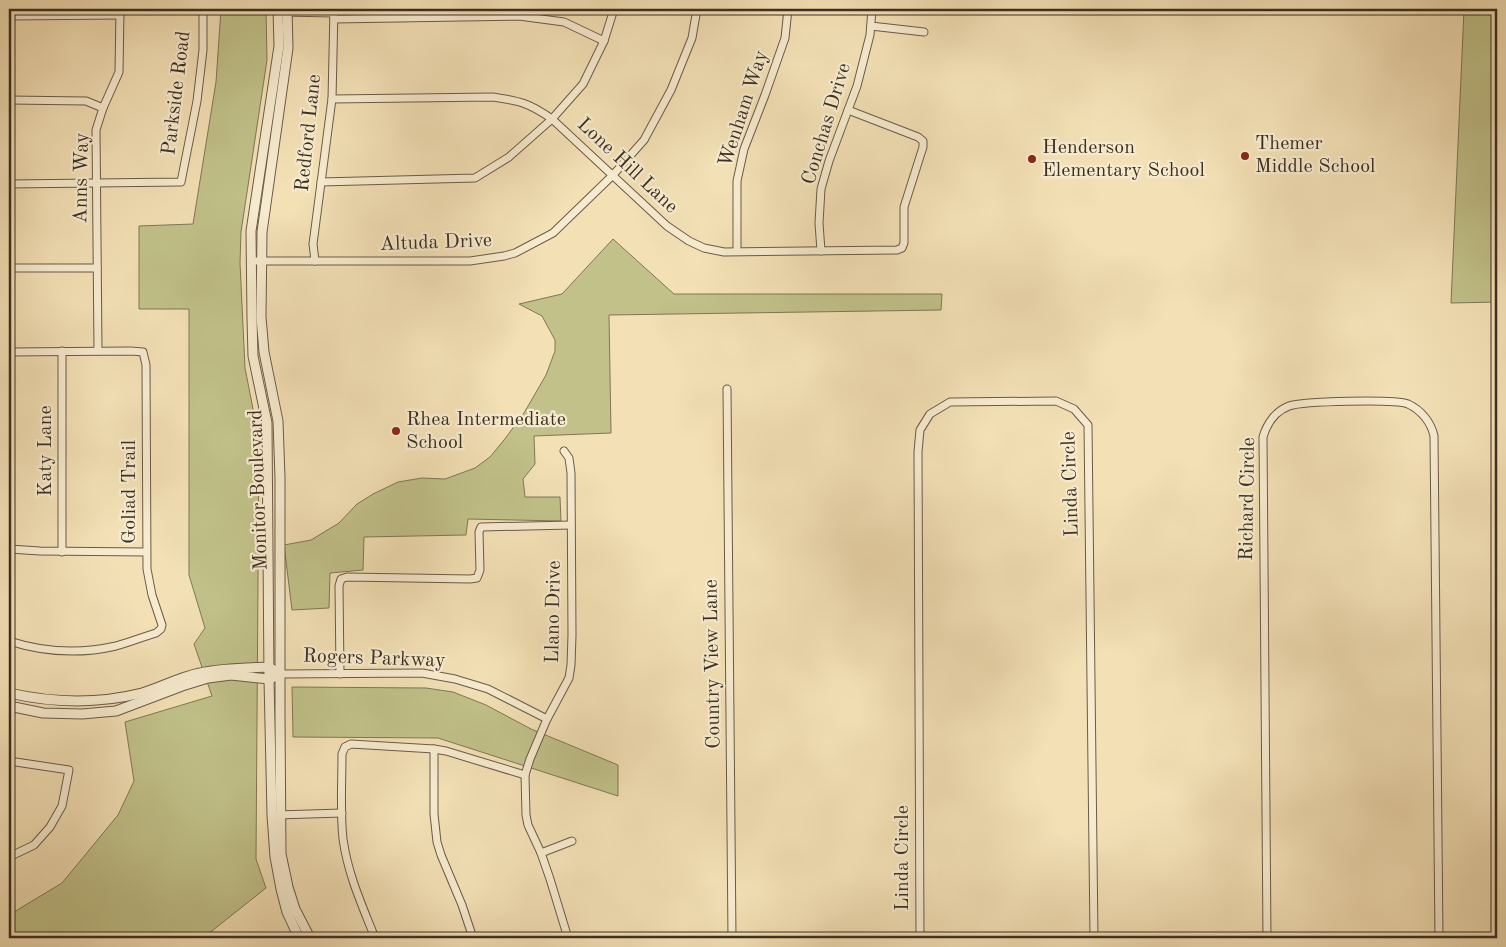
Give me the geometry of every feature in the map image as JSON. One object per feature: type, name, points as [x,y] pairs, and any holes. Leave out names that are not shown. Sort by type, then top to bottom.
[{"type":"street","name":"Parkside Road","points":[[98,184],[182,182],[197,101],[203,50],[203,9]]},
{"type":"street","points":[[321,182],[475,178],[509,157],[552,119],[583,84],[604,41],[614,9]]},
{"type":"street","name":"Altuda Drive","points":[[251,261],[470,261],[504,256],[523,249],[553,233],[613,175],[644,140],[671,90],[692,38],[697,9]]},
{"type":"street","name":"Wenham Way","points":[[737,250],[737,181],[744,149],[785,38],[788,9]]},
{"type":"street","name":"Conchas Drive","points":[[821,251],[819,223],[821,189],[829,161],[857,86],[870,35],[872,9]]},
{"type":"street","points":[[283,11],[519,16],[564,22],[604,41]]},
{"type":"street","name":"Monitor Boulevard","points":[[283,11],[288,48],[262,232],[261,317],[264,352],[278,421],[280,478],[281,674],[275,857],[287,912],[299,938]]},
{"type":"street","name":"Monitor Boulevard","points":[[283,11],[251,230],[253,356],[267,423],[269,679],[276,815],[288,887],[295,909],[310,938]]},
{"type":"street","points":[[9,16],[120,12]]},
{"type":"street","name":"Anns Way","points":[[98,351],[98,184],[96,130],[103,108],[119,72],[120,12]]},
{"type":"street","name":"Redford Lane","points":[[315,261],[313,244],[332,99],[334,13]]},
{"type":"street","points":[[871,26],[924,32]]},
{"type":"street","name":"Lone Hill Lane","points":[[332,99],[493,97],[520,101],[552,119],[667,226],[689,242],[704,248],[724,252],[737,250],[897,250],[902,248],[904,243],[904,207],[923,147],[923,141],[918,137],[848,110]]},
{"type":"street","points":[[9,100],[86,101],[103,108]]},
{"type":"street","points":[[9,184],[98,184]]},
{"type":"street","points":[[9,268],[97,268]]},
{"type":"street","name":"Katy Lane","points":[[62,351],[62,552]]},
{"type":"street","points":[[9,352],[98,351]]},
{"type":"street","name":"Goliad Trail","points":[[9,641],[49,650],[94,650],[156,633],[162,626],[148,579],[146,552],[145,359],[143,352],[98,351]]},
{"type":"street","name":"Country View Lane","points":[[727,389],[732,938]]},
{"type":"street","name":"Linda Circle","points":[[920,938],[918,452],[920,430],[930,414],[950,402],[1036,401],[1056,401],[1074,409],[1088,425],[1094,938]]},
{"type":"street","name":"Richard Circle","points":[[1266,938],[1263,437],[1267,425],[1272,419],[1289,406],[1309,402],[1392,402],[1408,404],[1422,413],[1430,424],[1434,436],[1439,938]]},
{"type":"street","name":"Llano Drive","points":[[564,450],[569,458],[571,473],[571,665],[569,678],[547,719],[525,775],[528,825],[541,853],[560,907],[568,938]]},
{"type":"street","points":[[340,674],[341,579],[346,577],[477,578],[480,570],[478,532],[480,527],[571,525]]},
{"type":"street","points":[[9,549],[40,552],[146,552]]},
{"type":"street","name":"Rogers Parkway","points":[[9,693],[33,698],[59,700],[111,700],[143,693],[176,679],[202,672],[222,669],[269,668],[281,674]]},
{"type":"street","name":"Rogers Parkway","points":[[9,706],[43,713],[82,714],[116,711],[182,686],[208,678],[231,675],[269,679],[281,674],[422,673],[456,678],[488,689],[547,719]]},
{"type":"street","points":[[375,938],[356,893],[343,840],[342,754],[345,747],[351,744],[434,749],[525,775]]},
{"type":"street","points":[[434,749],[434,814],[437,842],[473,938]]},
{"type":"street","points":[[9,761],[69,770],[62,806],[50,827],[34,846],[9,857]]},
{"type":"street","points":[[276,815],[342,813]]},
{"type":"street","points":[[541,853],[572,841]]},
{"type":"green space","points":[[221,9],[266,9],[267,60],[241,232],[240,263],[245,368],[259,446],[256,859],[266,888],[203,938],[9,938],[9,915],[62,883],[118,815],[134,781],[125,722],[212,696],[194,644],[205,628],[189,575],[189,309],[139,309],[139,226],[193,224],[216,82]]},
{"type":"green space","points":[[1464,9],[1497,9],[1497,302],[1451,303]]},
{"type":"green space","points":[[613,239],[674,294],[942,294],[941,310],[609,315],[611,433],[534,436],[535,464],[523,479],[525,497],[560,497],[561,521],[468,519],[466,535],[364,537],[363,570],[330,573],[329,608],[292,610],[284,545],[311,540],[339,523],[357,504],[398,482],[422,478],[445,479],[475,468],[490,457],[524,413],[546,375],[555,351],[555,340],[542,316],[519,304],[562,294]]},
{"type":"green space","points":[[292,687],[426,688],[453,692],[486,705],[531,729],[618,765],[618,796],[438,738],[293,737]]},
{"type":"place","name":"Themer Middle School","points":[[1245,156]]},
{"type":"place","name":"Henderson Elementary School","points":[[1032,159]]},
{"type":"place","name":"Rhea Intermediate School","points":[[396,431]]}]
